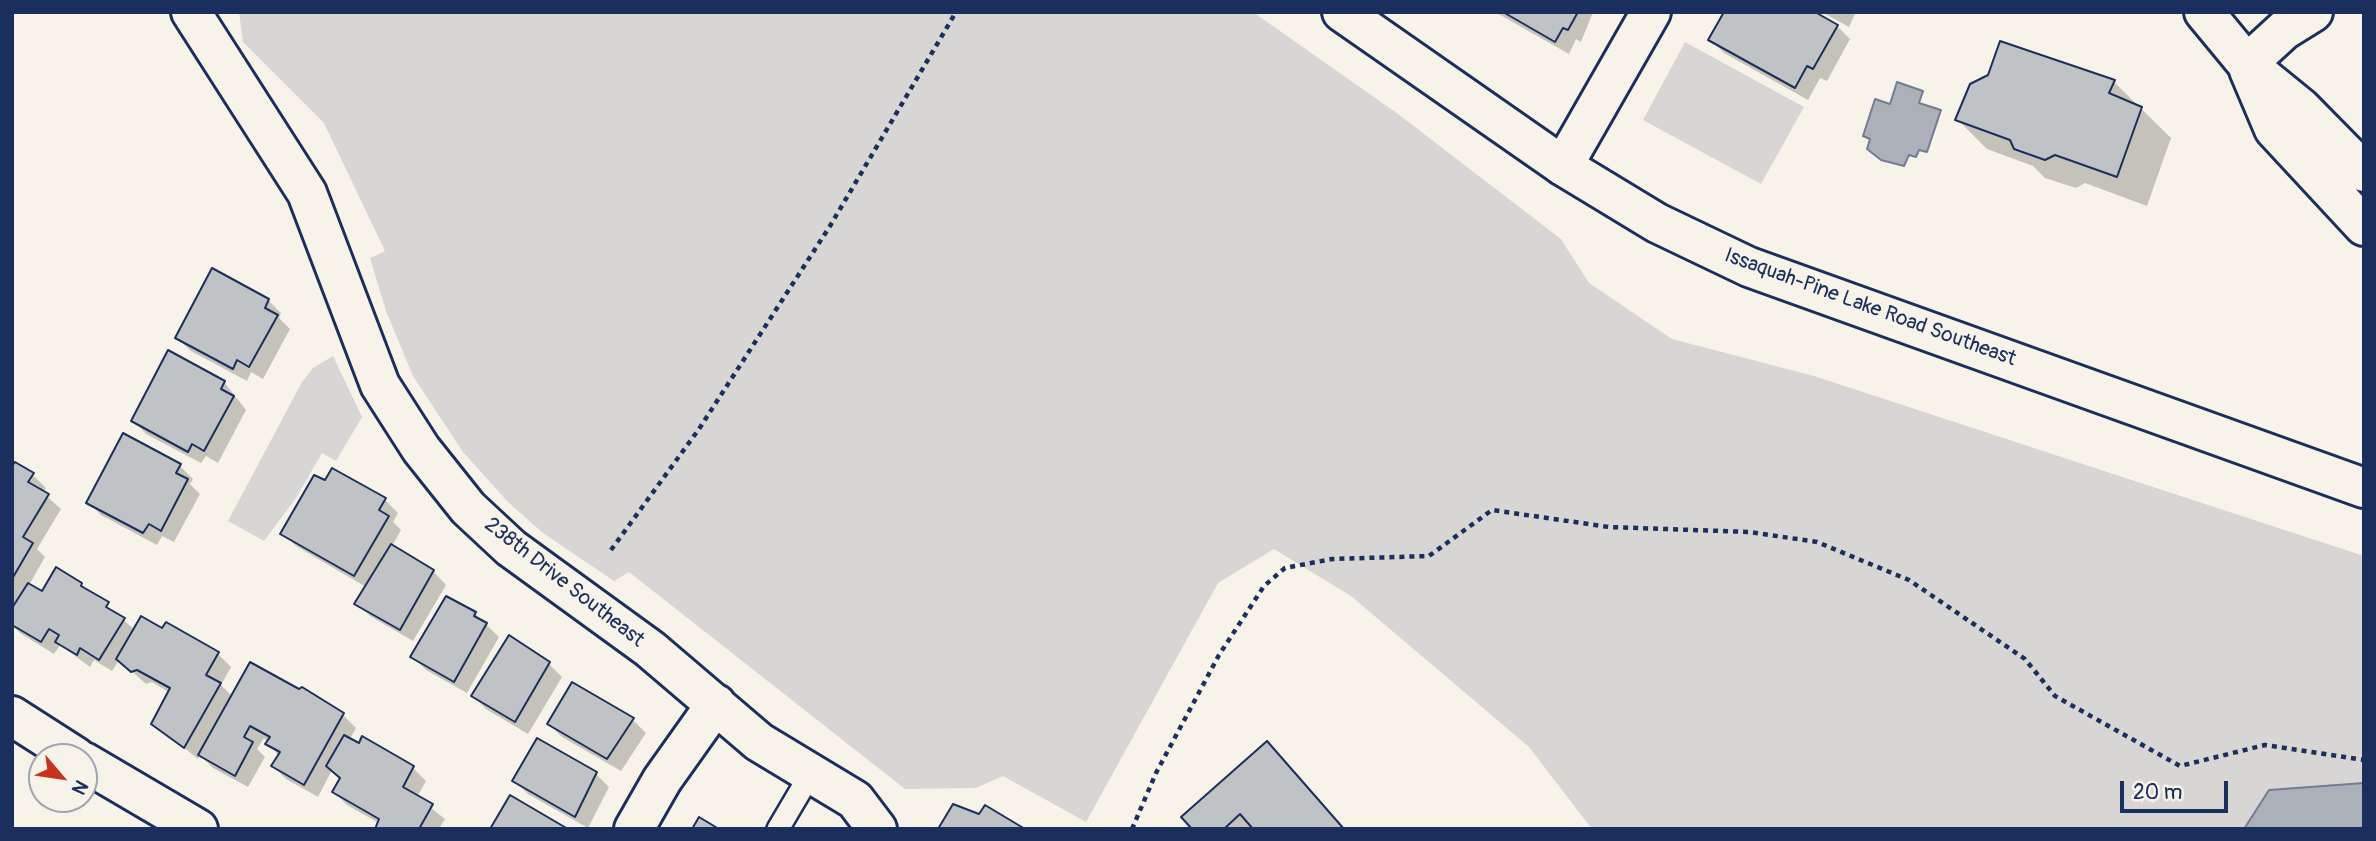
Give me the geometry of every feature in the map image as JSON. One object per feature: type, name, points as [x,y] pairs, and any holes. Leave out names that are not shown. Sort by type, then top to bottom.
[{"type":"street","name":"238th Drive Southeast","points":[[191,12],[307,193],[380,385],[421,449],[468,508],[511,548],[584,599],[716,704],[759,742],[855,800],[877,829]]},
{"type":"street","name":"Issaquah-Pine Lake Road Southeast","points":[[1342,12],[1563,166],[1657,223],[1749,267],[2364,488]]},
{"type":"street","points":[[1563,166],[1651,12]]},
{"type":"street","points":[[2204,12],[2247,64],[2301,108],[2364,172]]},
{"type":"street","points":[[2247,64],[2284,30],[2313,12]]},
{"type":"street","points":[[2247,64],[2274,129],[2364,226]]},
{"type":"street","points":[[634,829],[663,780],[716,704]]},
{"type":"street","points":[[12,716],[54,743]]},
{"type":"street","points":[[98,770],[198,829]]},
{"type":"lane","points":[[778,829],[811,773]]},
{"type":"path","points":[[611,550],[699,429],[822,238],[956,12]]},
{"type":"path","points":[[1132,829],[1156,773],[1219,655],[1264,586],[1285,568],[1320,561],[1429,556],[1492,510],[1609,527],[1750,532],[1817,542],[1909,580],[2025,659],[2055,696],[2180,766],[2265,745],[2364,760]]},
{"type":"shaded area","points":[[239,12],[1253,12],[1398,114],[1561,239],[1589,283],[1672,339],[1814,376],[2364,556],[2364,829],[1592,829],[1529,747],[1351,596],[1274,549],[1218,583],[1086,822],[1003,776],[976,788],[905,789],[629,572],[614,581],[543,533],[508,502],[463,452],[413,376],[386,311],[370,258],[385,251],[324,123],[243,42]]},
{"type":"shaded area","points":[[1685,42],[1804,107],[1761,184],[1643,120]]},
{"type":"shaded area","points":[[1897,82],[1923,91],[1919,103],[1941,110],[1927,152],[1919,150],[1916,157],[1909,155],[1904,166],[1881,160],[1867,149],[1870,139],[1863,136],[1875,99],[1890,104]]},
{"type":"shaded area","points":[[333,356],[362,417],[336,461],[322,453],[296,498],[264,541],[228,521],[302,382],[313,368]]},
{"type":"shaded area","points":[[2364,783],[2364,829],[2244,829],[2269,790]]},
{"type":"building","points":[[1503,12],[1578,12],[1568,30],[1563,28],[1555,42]]},
{"type":"building","points":[[1724,12],[1815,12],[1838,25],[1813,69],[1807,66],[1795,88],[1708,40]]},
{"type":"building","points":[[2000,41],[2115,80],[2109,93],[2142,107],[2117,177],[2055,155],[2045,160],[2014,149],[2010,140],[1955,120],[1970,84],[1988,75]]},
{"type":"building","points":[[212,268],[269,299],[265,308],[278,315],[249,367],[237,360],[233,369],[175,338]]},
{"type":"building","points":[[168,350],[225,381],[221,389],[234,396],[204,451],[192,444],[188,452],[131,421]]},
{"type":"building","points":[[123,433],[181,464],[176,473],[188,479],[161,531],[149,524],[143,533],[86,503]]},
{"type":"building","points":[[15,462],[34,473],[28,482],[49,494],[23,537],[33,543],[12,579],[12,466]]},
{"type":"building","points":[[332,468],[386,498],[379,510],[389,516],[354,576],[280,534],[314,475],[325,480]]},
{"type":"building","points":[[391,544],[434,570],[400,630],[354,604]]},
{"type":"building","points":[[56,567],[109,602],[106,607],[125,618],[99,660],[80,648],[77,655],[55,642],[59,635],[49,629],[41,642],[12,625],[12,608],[28,583],[42,591]]},
{"type":"building","points":[[446,596],[476,612],[474,616],[487,623],[454,682],[410,657]]},
{"type":"building","points":[[141,616],[162,628],[166,622],[219,652],[206,675],[221,683],[184,748],[151,724],[170,688],[137,670],[131,672],[116,659]]},
{"type":"building","points":[[509,635],[550,662],[515,722],[471,696]]},
{"type":"building","points":[[250,662],[299,689],[302,687],[344,713],[304,785],[271,766],[280,752],[265,744],[270,737],[250,726],[244,737],[253,742],[235,776],[198,755]]},
{"type":"building","points":[[572,682],[634,718],[607,759],[547,724]]},
{"type":"building","points":[[344,735],[359,743],[362,736],[414,766],[403,787],[433,804],[419,829],[375,829],[379,819],[332,792],[340,778],[326,766]]},
{"type":"building","points":[[537,738],[597,772],[575,817],[512,781]]},
{"type":"building","points":[[1267,741],[1344,829],[1253,829],[1240,814],[1224,829],[1192,829],[1181,817]]},
{"type":"building","points":[[510,795],[568,829],[490,829]]},
{"type":"building","points":[[953,804],[979,814],[985,805],[1025,829],[938,829]]},
{"type":"building","points":[[699,817],[719,829],[692,829]]}]
